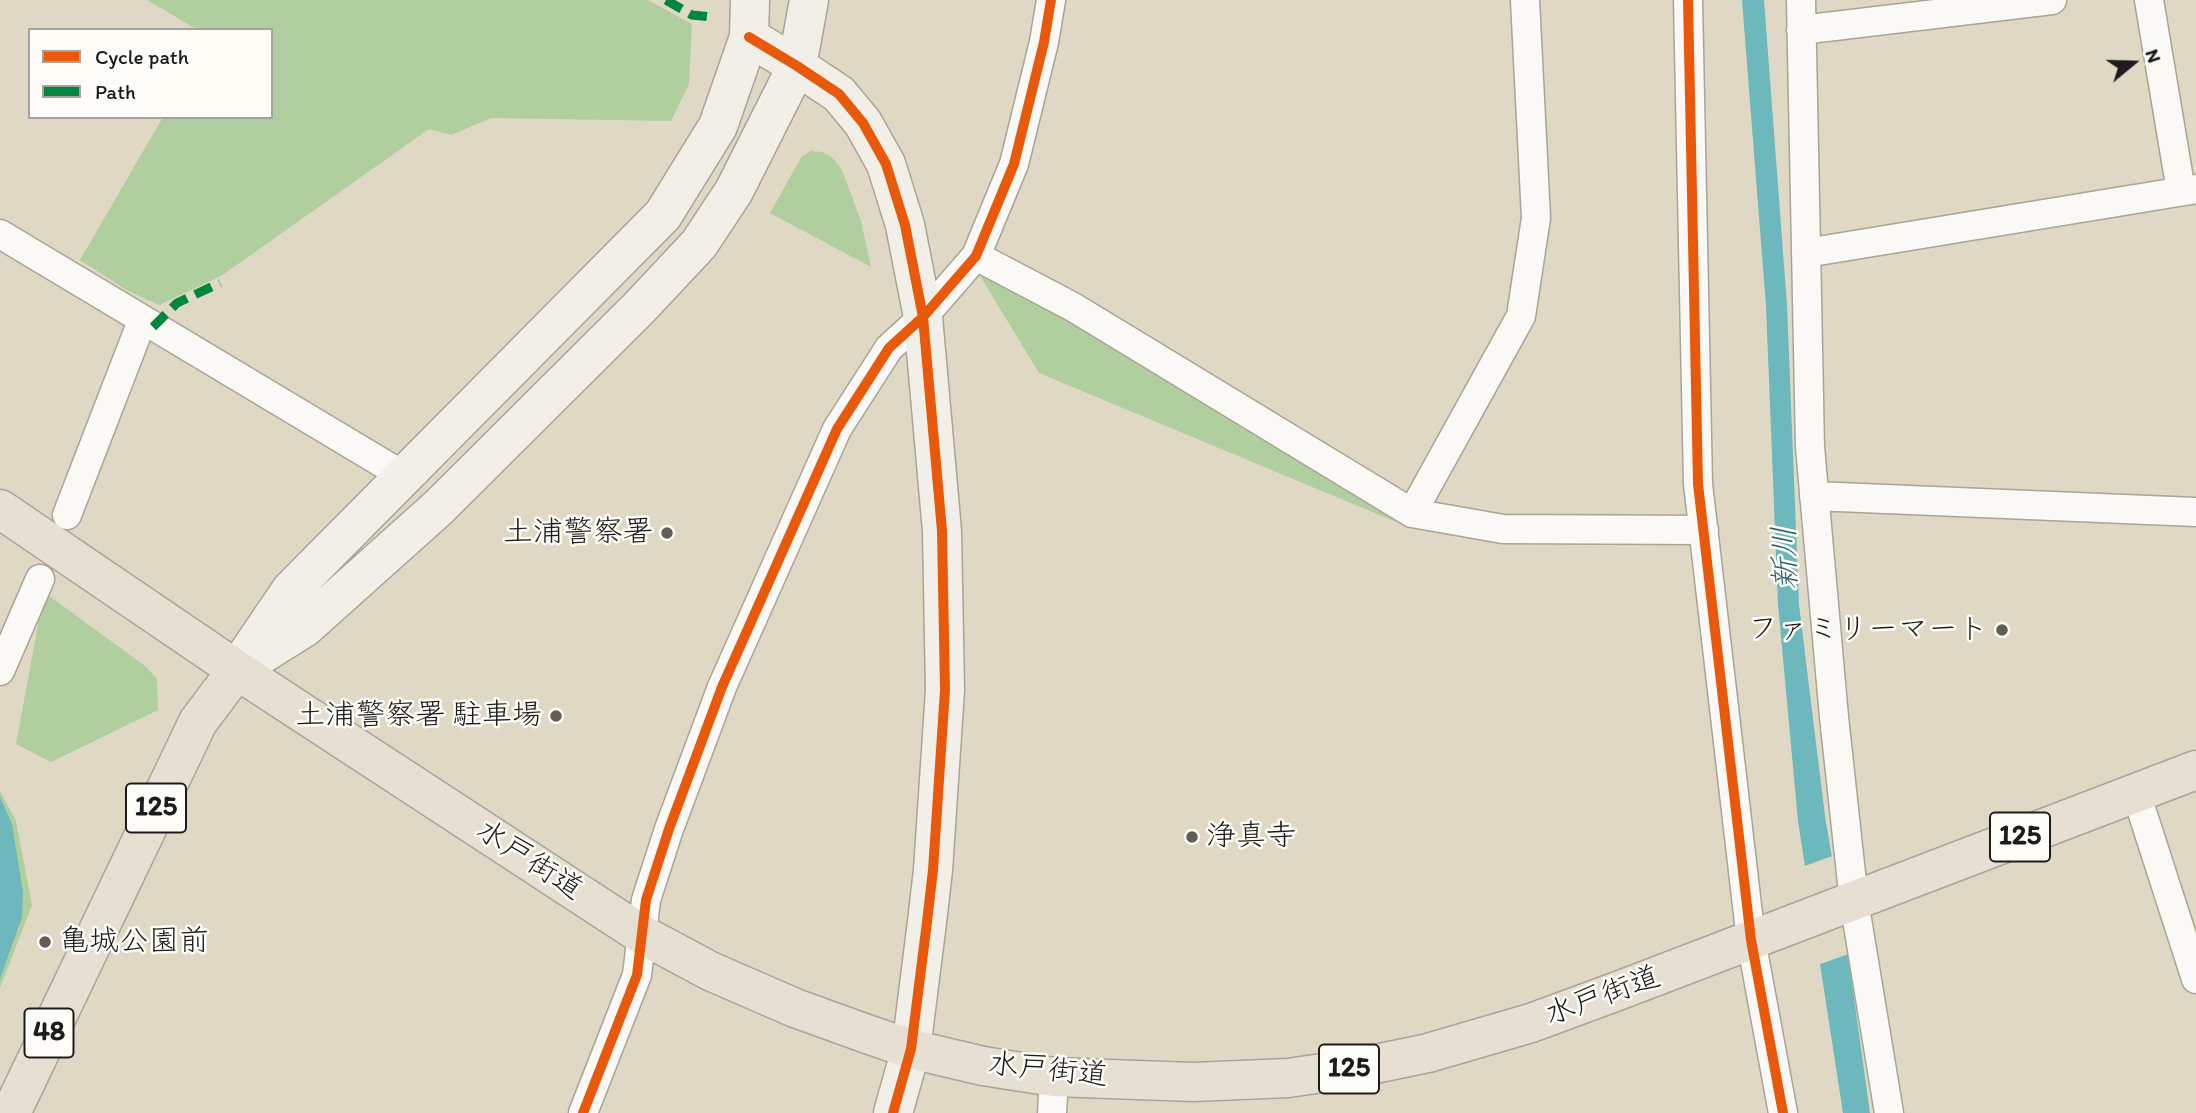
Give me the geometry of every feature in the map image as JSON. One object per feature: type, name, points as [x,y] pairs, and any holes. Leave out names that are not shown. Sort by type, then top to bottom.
[{"type":"main road","name":"水戸街道","points":[[0,509],[237,670],[641,934],[710,971],[795,1008],[911,1049],[983,1066],[1053,1095],[1193,1082],[1288,1078],[1356,1068],[1428,1053],[1531,1023],[2196,769]]},
{"type":"main road","name":"125","points":[[87,953],[198,722],[237,670]]},
{"type":"main road","name":"48","points":[[11,1113],[87,953]]},
{"type":"street","points":[[237,670],[290,590],[663,215],[718,127],[748,37],[750,0]]},
{"type":"street","points":[[237,670],[304,628],[438,508],[639,308],[699,244],[734,191],[797,66],[809,0]]},
{"type":"street","points":[[583,1113],[637,975],[646,900],[668,829],[722,687],[837,429],[889,348],[923,317],[976,256],[1014,164],[1044,42],[1051,0]]},
{"type":"street","points":[[1412,513],[1521,316],[1536,218],[1525,0]]},
{"type":"street","points":[[1688,0],[1698,484],[1783,1113]]},
{"type":"street","points":[[1801,0],[1810,447],[1849,903],[1889,1113]]},
{"type":"street","points":[[1801,30],[2052,0]]},
{"type":"street","points":[[1806,253],[2189,190],[2149,0]]},
{"type":"street","points":[[748,37],[839,94],[863,123],[886,164],[905,225],[923,317],[942,531],[945,690],[933,870],[911,1049],[893,1113]]},
{"type":"street","points":[[0,234],[404,476]]},
{"type":"street","points":[[976,256],[1073,307],[1412,513],[1503,528],[1704,530]]},
{"type":"street","points":[[67,514],[142,321]]},
{"type":"street","points":[[1814,496],[2196,512]]},
{"type":"street","points":[[0,671],[40,579]]},
{"type":"street","points":[[2136,793],[2196,979]]},
{"type":"green space","points":[[147,0],[648,0],[692,24],[689,84],[671,121],[491,118],[451,135],[429,129],[221,276],[159,305],[128,291],[80,260],[162,119],[273,119],[273,28],[195,28]]},
{"type":"green space","points":[[811,151],[832,157],[842,170],[861,221],[871,267],[770,213],[802,156]]},
{"type":"green space","points":[[979,274],[1064,318],[1406,526],[1039,373]]},
{"type":"green space","points":[[44,592],[145,666],[157,679],[158,710],[51,762],[16,744]]},
{"type":"green space","points":[[0,791],[16,821],[32,905],[0,988]]},
{"type":"water","name":"新川","points":[[1742,0],[1764,0],[1787,305],[1799,605],[1825,816],[1847,947],[1870,1113],[1843,1113],[1798,821],[1778,604],[1766,306]]},
{"type":"water","points":[[0,797],[12,824],[23,892],[22,917],[0,979]]},
{"type":"pier","points":[[1835,855],[1851,953],[1818,965],[1802,867]]},
{"type":"marked path","points":[[666,0],[692,15],[711,17]]},
{"type":"marked path","points":[[153,327],[177,303],[220,283]]},
{"type":"cycle path","points":[[583,1113],[637,975],[646,900],[669,829],[722,687],[837,429],[889,348],[923,317],[976,256],[1014,164],[1044,42],[1051,0]]},
{"type":"cycle path","points":[[1688,0],[1698,484],[1751,940],[1783,1113]]},
{"type":"cycle path","points":[[749,37],[839,94],[863,123],[886,164],[905,225],[923,317],[942,531],[945,690],[927,922],[911,1049],[893,1113]]},
{"type":"place","name":"土浦警察署","points":[[667,533]]},
{"type":"place","name":"ファミリーマート","points":[[2002,630]]},
{"type":"place","name":"土浦警察署 駐車場","points":[[556,716]]},
{"type":"place","name":"浄真寺","points":[[1192,837]]},
{"type":"place","name":"亀城公園前","points":[[45,942]]}]
